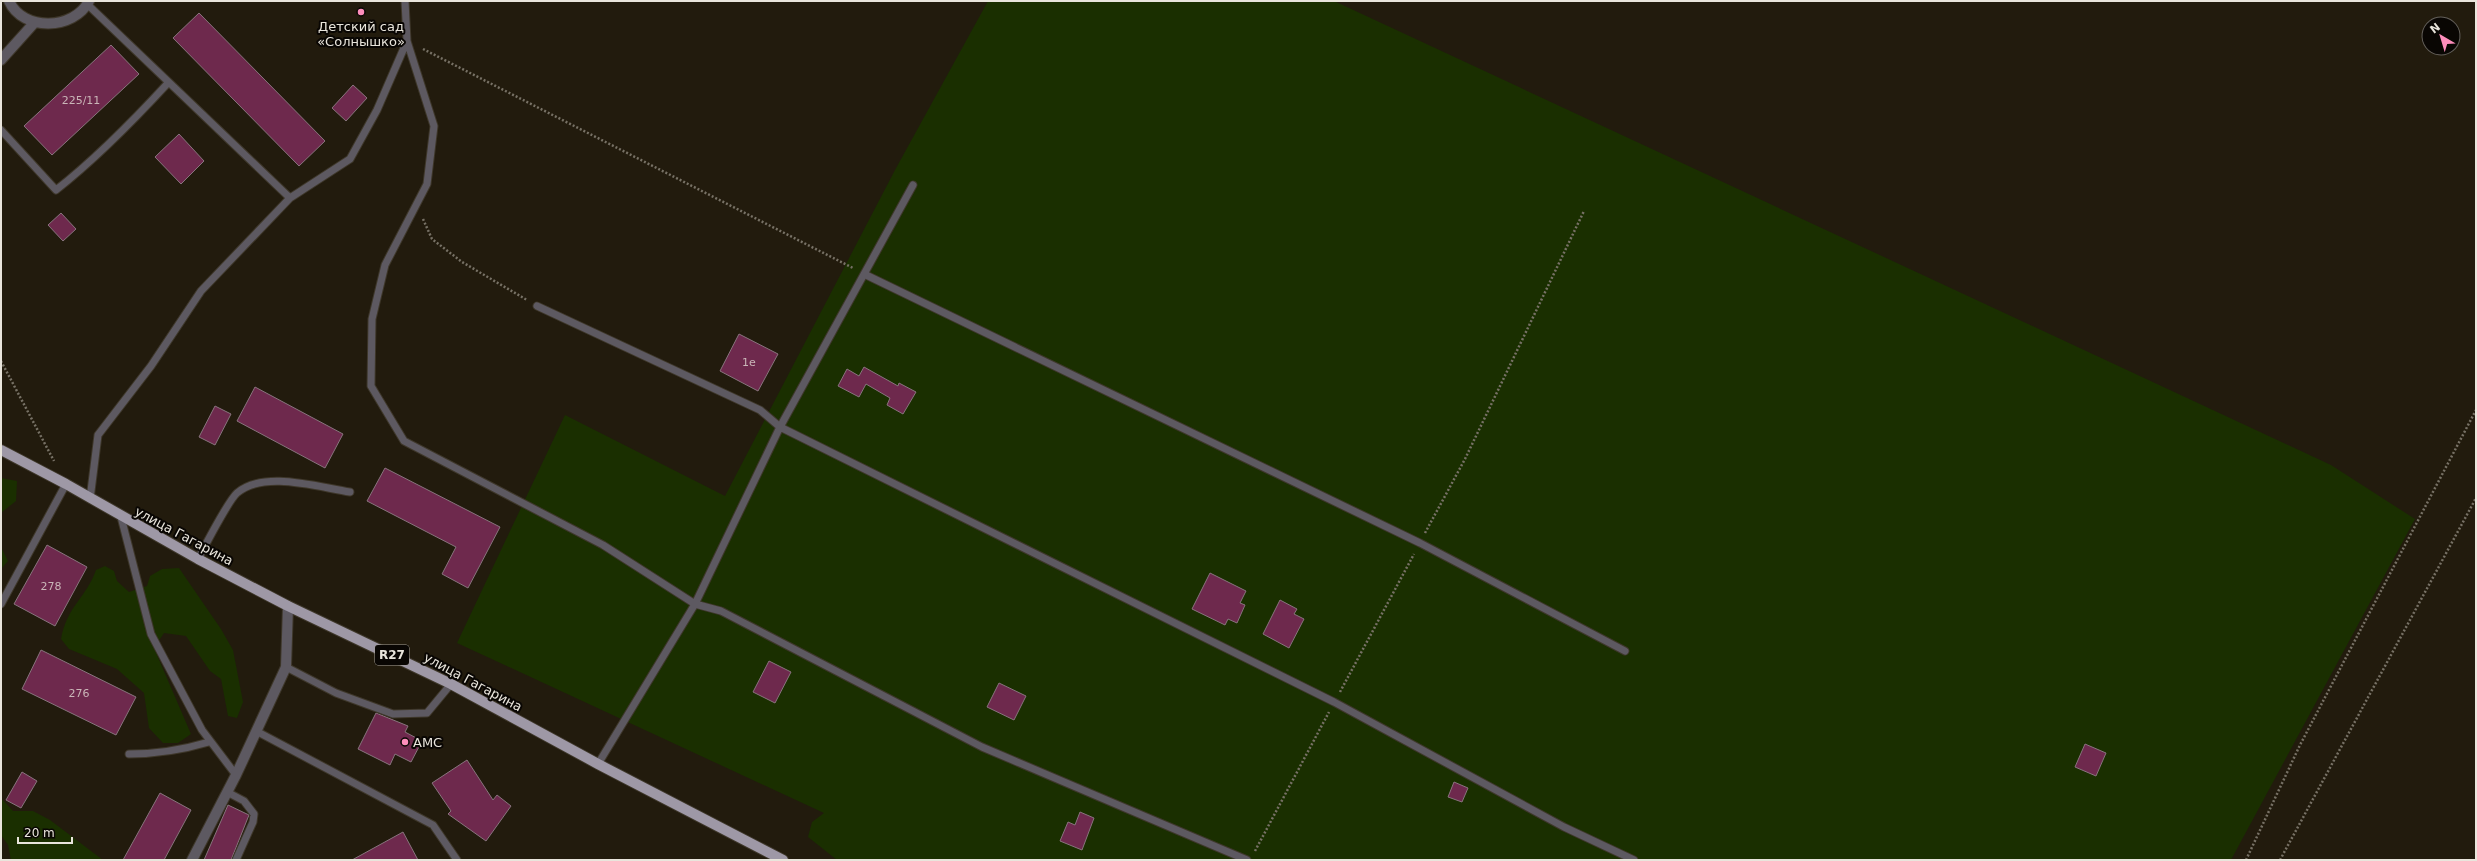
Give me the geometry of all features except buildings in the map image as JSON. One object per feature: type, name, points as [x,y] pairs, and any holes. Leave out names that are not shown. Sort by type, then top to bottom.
[{"type":"main road","name":"улица Гагарина","points":[[1,450],[66,484],[121,517],[198,559],[288,606],[451,684],[598,764],[783,860]]},
{"type":"street","points":[[9,1],[21,15],[36,22],[59,23],[79,13],[88,2]]},
{"type":"street","points":[[1,60],[36,22]]},
{"type":"street","points":[[192,860],[236,775],[286,667],[288,606]]},
{"type":"lane","points":[[405,1],[407,41],[434,126],[427,184],[385,265],[372,319],[371,386],[404,441],[603,545],[694,604],[721,611],[982,747],[1247,860]]},
{"type":"lane","points":[[88,2],[168,83],[290,198]]},
{"type":"lane","points":[[90,499],[98,435],[151,366],[201,291],[290,198],[350,159],[377,110],[407,41]]},
{"type":"lane","points":[[1,130],[56,190],[81,171],[168,83]]},
{"type":"lane","points":[[598,764],[694,604],[780,427],[913,185]]},
{"type":"lane","points":[[864,274],[1420,543],[1625,651]]},
{"type":"lane","points":[[537,306],[760,410],[780,427],[1334,702],[1564,827],[1634,860]]},
{"type":"lane","points":[[198,559],[236,494],[254,482],[276,481],[350,492]]},
{"type":"lane","points":[[1,604],[66,484]]},
{"type":"lane","points":[[121,517],[151,634],[209,742],[236,775]]},
{"type":"lane","points":[[286,667],[336,693],[393,714],[427,713],[451,684]]},
{"type":"lane","points":[[256,731],[433,825],[458,860]]},
{"type":"lane","points":[[129,754],[150,754],[182,750],[209,742]]},
{"type":"lane","points":[[227,792],[244,801],[254,814],[253,822],[236,860]]},
{"type":"path","points":[[407,41],[864,274]]},
{"type":"path","points":[[417,204],[432,239],[462,262],[537,306]]},
{"type":"path","points":[[1,361],[55,464]]},
{"type":"path","points":[[2246,860],[2303,738],[2476,410]]},
{"type":"path","points":[[2280,860],[2476,498]]},
{"type":"green space","points":[[988,1],[1334,1],[2331,465],[2415,519],[2231,860],[837,860],[808,837],[812,822],[824,813],[457,643],[565,415],[725,496],[895,170]]},
{"type":"green space","points":[[1,478],[17,481],[16,501],[1,513]]},
{"type":"green space","points":[[1,547],[8,561],[1,569]]},
{"type":"green space","points":[[105,566],[114,571],[117,581],[129,592],[147,586],[150,576],[162,569],[179,568],[221,629],[233,650],[243,702],[237,718],[228,716],[221,679],[210,671],[186,636],[164,633],[154,648],[191,734],[178,743],[163,743],[149,728],[144,693],[117,669],[69,649],[61,639],[68,618],[92,580],[96,570]]},
{"type":"green space","points":[[1,798],[13,811],[33,811],[50,820],[103,860],[11,860],[8,845],[1,835]]},
{"type":"place","name":"Детский сад «Солнышко»","points":[[361,12]]},
{"type":"place","name":"AMC","points":[[405,742]]}]
